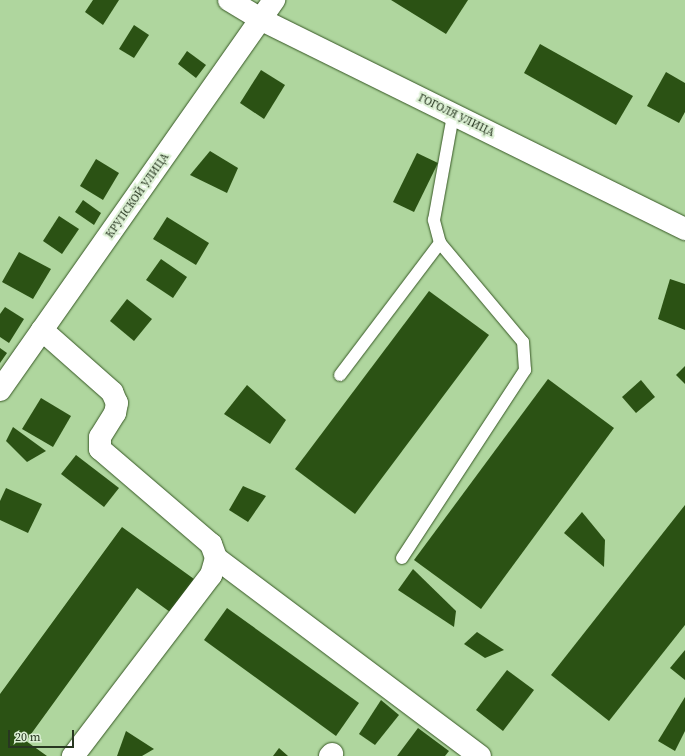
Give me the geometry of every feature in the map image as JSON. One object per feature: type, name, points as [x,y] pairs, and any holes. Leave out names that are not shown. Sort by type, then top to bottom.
[{"type":"street","name":"ГОГОЛЯ УЛИЦА","points":[[229,0],[262,20],[685,229]]},
{"type":"street","name":"КРУПСКОЙ УЛИЦА","points":[[0,390],[262,20],[274,0]]},
{"type":"street","points":[[42,330],[112,392],[117,403],[115,414],[100,437],[100,449],[211,544],[216,558],[480,756]]},
{"type":"street","points":[[73,756],[211,575],[216,558]]},
{"type":"lane","points":[[402,558],[525,370],[523,342],[440,244],[434,220],[453,115]]},
{"type":"lane","points":[[340,375],[440,244]]},
{"type":"building","points":[[93,0],[119,0],[103,25],[85,12]]},
{"type":"building","points":[[391,0],[468,0],[446,34]]},
{"type":"building","points":[[134,25],[149,35],[134,58],[119,49]]},
{"type":"building","points":[[540,44],[633,96],[616,125],[524,73]]},
{"type":"building","points":[[187,51],[206,65],[196,78],[178,64]]},
{"type":"building","points":[[261,70],[285,85],[264,119],[240,103]]},
{"type":"building","points":[[666,72],[685,83],[685,112],[679,123],[647,106]]},
{"type":"building","points":[[210,151],[238,168],[227,193],[190,175]]},
{"type":"building","points":[[417,153],[438,163],[414,212],[393,202]]},
{"type":"building","points":[[96,159],[119,173],[103,200],[80,186]]},
{"type":"building","points":[[83,200],[101,213],[94,225],[75,212]]},
{"type":"building","points":[[59,216],[79,229],[62,254],[43,241]]},
{"type":"building","points":[[167,217],[209,243],[196,265],[153,239]]},
{"type":"building","points":[[19,252],[51,269],[33,299],[2,282]]},
{"type":"building","points":[[161,259],[187,277],[173,298],[146,280]]},
{"type":"building","points":[[670,279],[685,284],[685,330],[658,319]]},
{"type":"building","points":[[429,291],[489,335],[355,514],[295,469]]},
{"type":"building","points":[[127,299],[152,319],[134,341],[110,321]]},
{"type":"building","points":[[5,307],[24,319],[9,343],[0,337],[0,314]]},
{"type":"building","points":[[0,348],[7,353],[0,363]]},
{"type":"building","points":[[685,366],[685,384],[676,375]]},
{"type":"building","points":[[548,379],[614,428],[481,609],[414,560]]},
{"type":"building","points":[[641,380],[655,397],[636,413],[622,397]]},
{"type":"building","points":[[247,385],[286,420],[270,444],[224,414]]},
{"type":"building","points":[[41,398],[71,416],[53,447],[22,429]]},
{"type":"building","points":[[13,427],[46,451],[27,462],[6,441]]},
{"type":"building","points":[[76,455],[119,488],[104,507],[61,474]]},
{"type":"building","points":[[243,486],[266,496],[248,522],[229,510]]},
{"type":"building","points":[[6,488],[42,504],[28,533],[0,520],[0,501]]},
{"type":"building","points":[[685,505],[685,625],[609,721],[551,675]]},
{"type":"building","points":[[582,512],[605,540],[604,567],[564,533]]},
{"type":"building","points":[[122,527],[194,579],[170,612],[137,588],[26,741],[47,756],[0,756],[0,694]]},
{"type":"building","points":[[413,569],[456,611],[454,627],[398,590]]},
{"type":"building","points":[[227,608],[359,703],[336,736],[204,640]]},
{"type":"building","points":[[477,632],[504,650],[485,658],[464,644]]},
{"type":"building","points":[[685,650],[685,680],[670,668]]},
{"type":"building","points":[[507,670],[534,690],[503,731],[476,710]]},
{"type":"building","points":[[685,697],[685,731],[675,751],[658,741]]},
{"type":"building","points":[[381,700],[399,715],[375,745],[359,734]]},
{"type":"building","points":[[418,728],[449,751],[445,756],[397,756]]},
{"type":"building","points":[[126,731],[154,749],[142,756],[117,756]]},
{"type":"building","points":[[279,748],[288,756],[273,756]]}]
